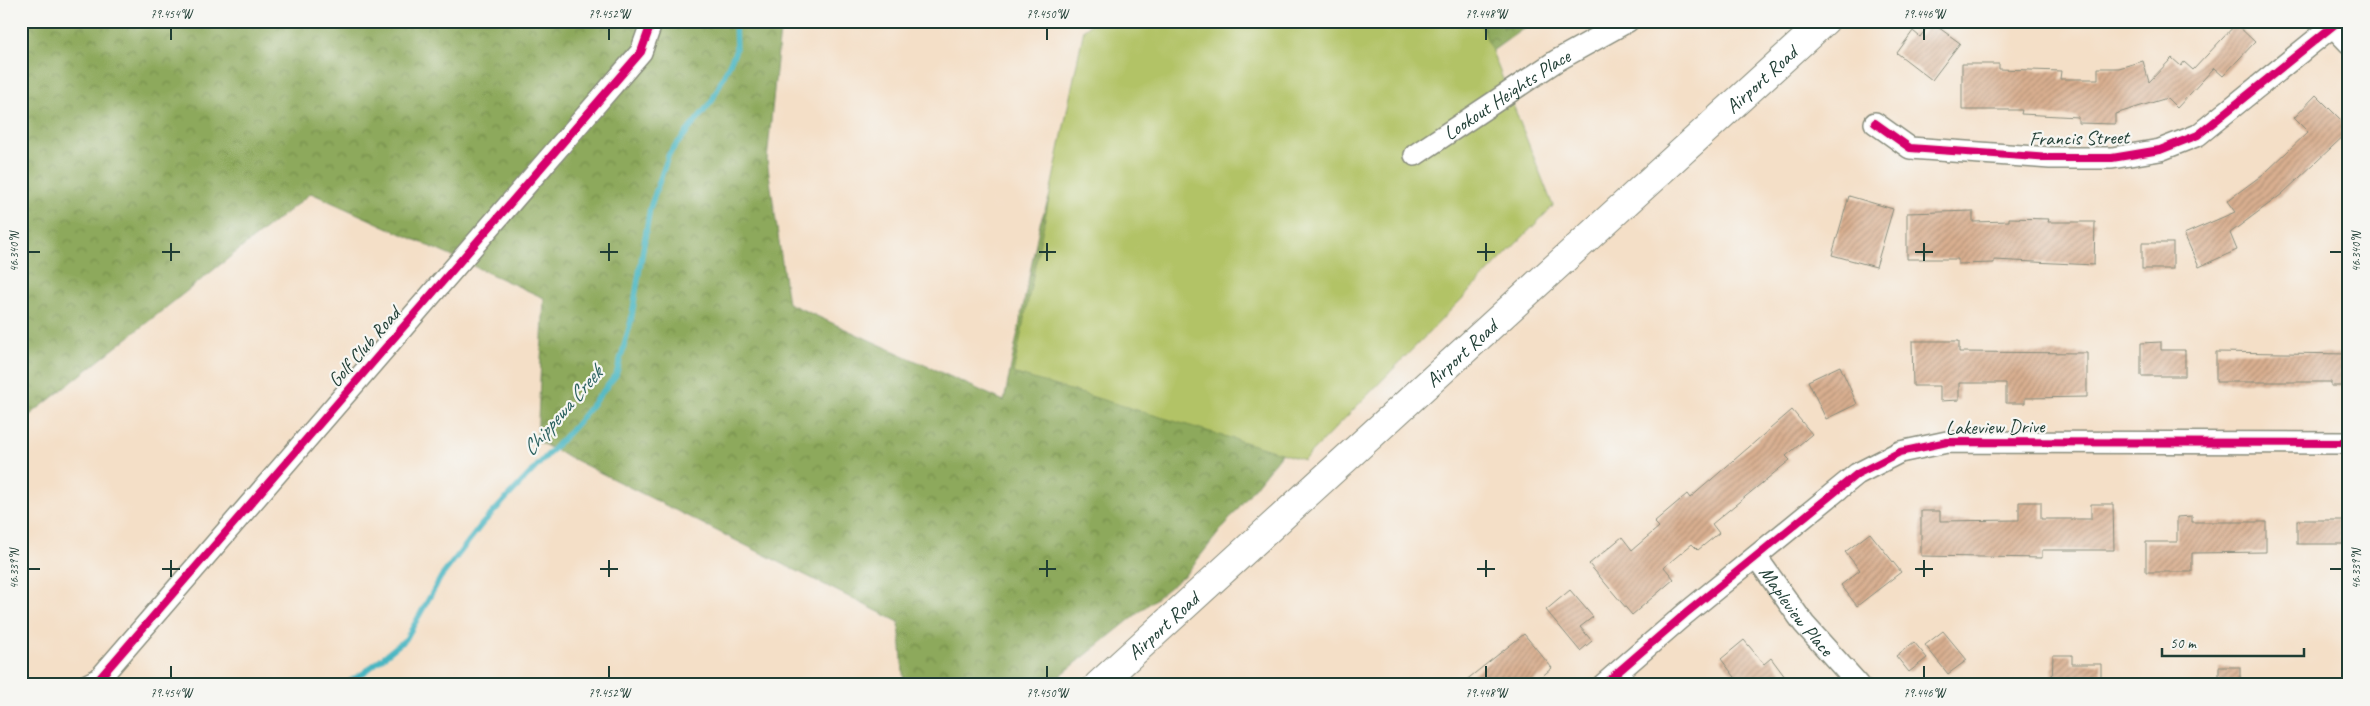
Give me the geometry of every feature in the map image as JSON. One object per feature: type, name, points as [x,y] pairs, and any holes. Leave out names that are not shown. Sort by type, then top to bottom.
[{"type":"main road","name":"Airport Road","points":[[1098,685],[1825,21]]},
{"type":"street","name":"Golf Club Road","points":[[87,685],[99,679],[641,52],[652,21]]},
{"type":"street","name":"Lookout Heights Place","points":[[1415,155],[1556,61],[1628,21]]},
{"type":"street","points":[[2333,23],[2349,43]]},
{"type":"street","name":"Francis Street","points":[[1875,123],[1910,148],[2050,158],[2112,158],[2160,150],[2198,135],[2333,23]]},
{"type":"street","name":"Lakeview Drive","points":[[1603,685],[1685,614],[1757,558],[1857,474],[1900,452],[1947,442],[2349,443]]},
{"type":"street","name":"Mapleview Place","points":[[1757,558],[1804,624],[1859,685]]},
{"type":"green space","points":[[21,21],[781,21],[767,160],[788,303],[1004,401],[1040,223],[1113,21],[1534,21],[1404,114],[1319,406],[1186,574],[1049,685],[904,685],[899,622],[537,441],[544,298],[311,193],[21,422]]},
{"type":"green space","points":[[1095,21],[1480,21],[1553,206],[1304,460],[1013,373],[1084,29]]},
{"type":"building","points":[[1931,22],[1960,43],[1932,80],[1897,53],[1913,31],[1920,37]]},
{"type":"building","points":[[2236,24],[2255,42],[2223,76],[2214,68],[2177,108],[2167,98],[2115,114],[2115,124],[2078,123],[2078,117],[2021,114],[2022,110],[1962,110],[1962,64],[1999,64],[1999,69],[2061,71],[2060,79],[2098,79],[2098,68],[2119,68],[2143,61],[2149,82],[2172,58],[2181,66],[2184,62],[2193,70]]},
{"type":"building","points":[[2316,95],[2349,128],[2349,131],[2282,194],[2230,233],[2237,250],[2199,267],[2184,234],[2235,212],[2227,201],[2266,172],[2308,132],[2294,118]]},
{"type":"building","points":[[1849,196],[1893,209],[1876,267],[1832,255]]},
{"type":"building","points":[[1973,211],[1973,222],[2009,221],[2009,218],[2049,219],[2048,222],[2095,222],[2094,265],[1994,260],[1994,263],[1958,264],[1958,259],[1907,259],[1907,213]]},
{"type":"building","points":[[2142,243],[2173,243],[2173,269],[2142,269]]},
{"type":"building","points":[[1912,341],[1959,341],[1959,352],[2087,353],[2087,397],[2025,398],[2025,403],[2006,403],[2006,383],[1959,383],[1959,400],[1940,401],[1940,386],[1913,386]]},
{"type":"building","points":[[2161,342],[2161,350],[2185,350],[2185,376],[2141,376],[2141,343]]},
{"type":"building","points":[[2216,352],[2349,354],[2349,386],[2331,386],[2331,382],[2216,382]]},
{"type":"building","points":[[1840,366],[1857,404],[1826,419],[1808,381]]},
{"type":"building","points":[[1792,410],[1812,434],[1786,456],[1790,460],[1712,524],[1719,533],[1698,550],[1692,544],[1664,567],[1674,579],[1632,615],[1589,564],[1622,537],[1632,550],[1659,527],[1654,522],[1687,494],[1690,498]]},
{"type":"building","points":[[2019,502],[2041,502],[2041,519],[2091,519],[2091,504],[2113,504],[2114,550],[2042,550],[2042,558],[1921,556],[1921,511],[1940,511],[1940,521],[2019,520]]},
{"type":"building","points":[[2192,516],[2192,522],[2266,522],[2266,552],[2192,553],[2192,572],[2146,572],[2146,542],[2177,542],[2177,517]]},
{"type":"building","points":[[2297,520],[2349,520],[2349,544],[2297,544]]},
{"type":"building","points":[[1870,533],[1901,572],[1857,606],[1841,585],[1860,570],[1845,552]]},
{"type":"building","points":[[1570,590],[1593,617],[1580,627],[1592,641],[1580,651],[1546,610]]},
{"type":"building","points":[[1943,631],[1967,660],[1948,674],[1925,645]]},
{"type":"building","points":[[1524,634],[1552,668],[1540,678],[1539,676],[1528,685],[1460,685]]},
{"type":"building","points":[[1744,640],[1764,664],[1771,658],[1791,685],[1741,685],[1721,659]]},
{"type":"building","points":[[1914,642],[1927,658],[1909,672],[1896,656]]},
{"type":"building","points":[[2053,655],[2072,655],[2072,664],[2101,664],[2101,685],[2052,685]]},
{"type":"building","points":[[2219,667],[2240,667],[2240,685],[2219,685]]},
{"type":"waterway","name":"Chippewa Creek","points":[[343,685],[365,672],[406,639],[441,577],[482,524],[575,426],[616,375],[631,321],[650,208],[669,154],[712,101],[736,50],[735,21]]},
{"type":"cycle path","points":[[87,685],[99,679],[641,52],[652,21]]},
{"type":"cycle path","points":[[1875,123],[1910,148],[2050,158],[2112,158],[2160,150],[2198,135],[2339,21]]},
{"type":"cycle path","points":[[1603,685],[1685,614],[1857,474],[1900,452],[1947,442],[2349,443]]}]
